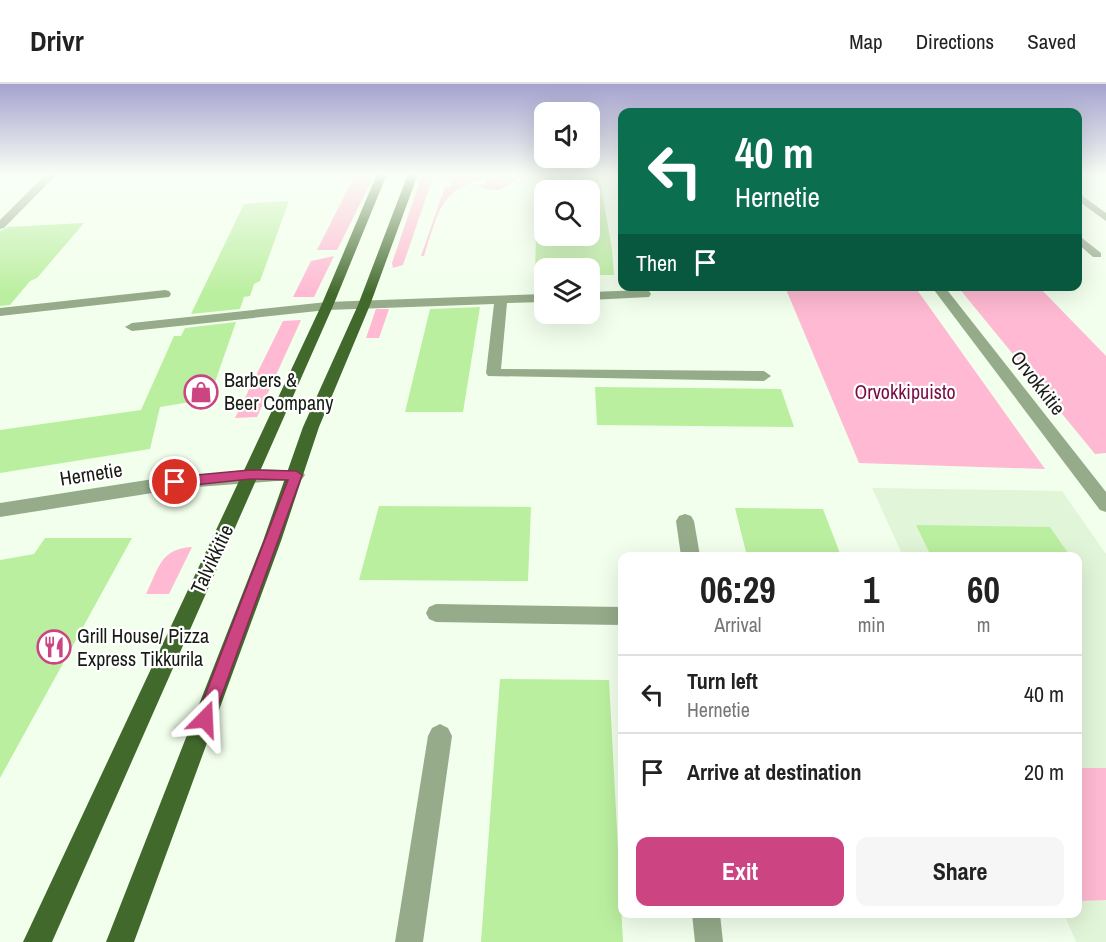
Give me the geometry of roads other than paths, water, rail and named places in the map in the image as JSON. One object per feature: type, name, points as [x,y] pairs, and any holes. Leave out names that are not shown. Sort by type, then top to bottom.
[{"type":"main road","name":"Talvikkitie","points":[[37,942],[327,306],[365,214]]},
{"type":"main road","points":[[120,942],[296,475],[311,427],[364,306],[397,214]]},
{"type":"street","points":[[0,226],[12,214]]},
{"type":"street","points":[[1082,242],[1097,255]]},
{"type":"street","name":"Orvokkitie","points":[[941,291],[1106,505]]},
{"type":"street","points":[[0,312],[165,294]]},
{"type":"street","points":[[600,296],[645,294]]},
{"type":"street","points":[[132,327],[327,306],[534,298]]},
{"type":"street","points":[[501,300],[493,373],[764,376]]},
{"type":"street","name":"Hernetie","points":[[0,510],[193,479],[250,474],[296,475]]},
{"type":"street","points":[[686,521],[691,552]]},
{"type":"street","points":[[436,613],[618,616]]},
{"type":"street","points":[[409,942],[440,736]]},
{"type":"street","points":[[706,918],[709,942]]},
{"type":"place","name":"Barbers & Beer Company","points":[[201,392]]},
{"type":"place","name":"Grill House/ Pizza Express Tikkurila","points":[[54,647]]},
{"type":"park label","name":"Orvokkipuisto","points":[[905,392]]}]
